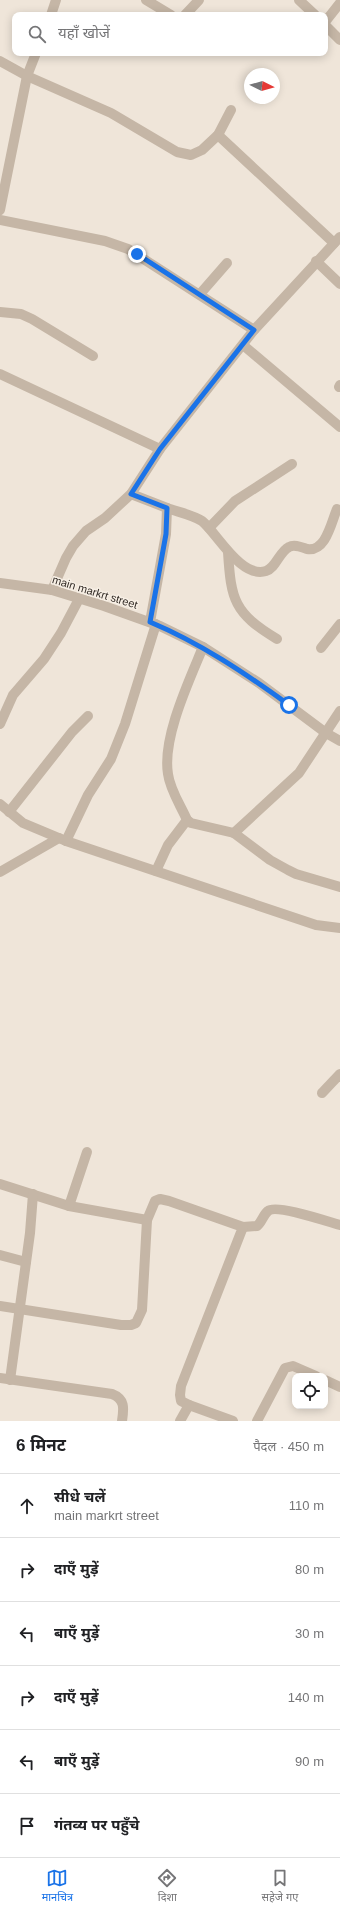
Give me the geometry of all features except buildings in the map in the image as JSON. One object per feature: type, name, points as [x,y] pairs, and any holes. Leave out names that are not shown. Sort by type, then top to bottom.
[{"type":"street","points":[[51,12],[56,0]]},
{"type":"street","points":[[146,0],[165,12]]},
{"type":"street","points":[[188,12],[199,0]]},
{"type":"street","points":[[299,0],[312,12]]},
{"type":"street","points":[[328,18],[340,3]]},
{"type":"street","points":[[328,28],[340,40]]},
{"type":"street","points":[[0,210],[1,196],[27,76],[35,56]]},
{"type":"street","points":[[0,61],[27,76],[111,113],[178,152],[195,154],[218,135],[231,110]]},
{"type":"street","points":[[52,590],[73,546],[86,531],[106,518],[131,494],[160,449],[254,330],[316,261],[337,240],[218,135]]},
{"type":"street","points":[[0,220],[105,241],[128,249],[254,330]]},
{"type":"street","points":[[316,261],[340,284]]},
{"type":"street","points":[[200,294],[227,263]]},
{"type":"street","points":[[0,312],[21,314],[32,319],[93,356]]},
{"type":"street","points":[[243,345],[340,427]]},
{"type":"street","points":[[0,374],[160,449]]},
{"type":"street","points":[[209,528],[234,501],[292,464]]},
{"type":"street","points":[[131,494],[201,520],[237,561],[253,569],[267,571],[288,548],[293,546],[310,549],[317,548],[323,543],[337,510]]},
{"type":"street","points":[[0,872],[63,840],[88,795],[111,759],[125,724],[153,623],[166,534],[167,508]]},
{"type":"street","points":[[228,552],[233,596],[243,614],[256,626],[277,639]]},
{"type":"street","name":"main markrt street","points":[[0,583],[52,590],[153,623],[203,647],[259,683],[340,742]]},
{"type":"street","points":[[0,724],[13,695],[48,653],[61,633],[79,599]]},
{"type":"street","points":[[321,648],[340,624]]},
{"type":"street","points":[[203,647],[186,689],[169,744],[168,775],[187,820],[191,823],[234,833],[270,860],[296,874],[340,887]]},
{"type":"street","points":[[234,833],[300,774],[340,711]]},
{"type":"street","points":[[9,812],[64,743],[88,716]]},
{"type":"street","points":[[0,804],[23,822],[63,840],[316,925],[340,928]]},
{"type":"street","points":[[156,871],[168,845],[187,820]]},
{"type":"street","points":[[322,1093],[340,1074]]},
{"type":"street","points":[[69,1206],[87,1152]]},
{"type":"street","points":[[0,1184],[69,1206],[147,1220]]},
{"type":"street","points":[[33,1194],[20,1309],[5,1379],[118,1396],[122,1402],[122,1421]]},
{"type":"street","points":[[0,1306],[122,1325],[131,1325],[136,1322],[142,1310],[147,1220],[154,1202],[160,1199],[243,1227],[257,1226],[268,1210],[272,1209],[284,1210],[340,1225]]},
{"type":"street","points":[[233,1421],[189,1405],[181,1401],[180,1395],[181,1386],[243,1227]]},
{"type":"street","points":[[0,1255],[26,1262]]},
{"type":"street","points":[[257,1421],[286,1368],[293,1366],[309,1373]]},
{"type":"street","points":[[328,1381],[340,1387]]},
{"type":"street","points":[[180,1421],[189,1405]]},
{"type":"route","points":[[137,254],[254,330],[160,449],[131,494],[167,508],[166,534],[150,622],[203,647],[259,683],[289,705]]}]
